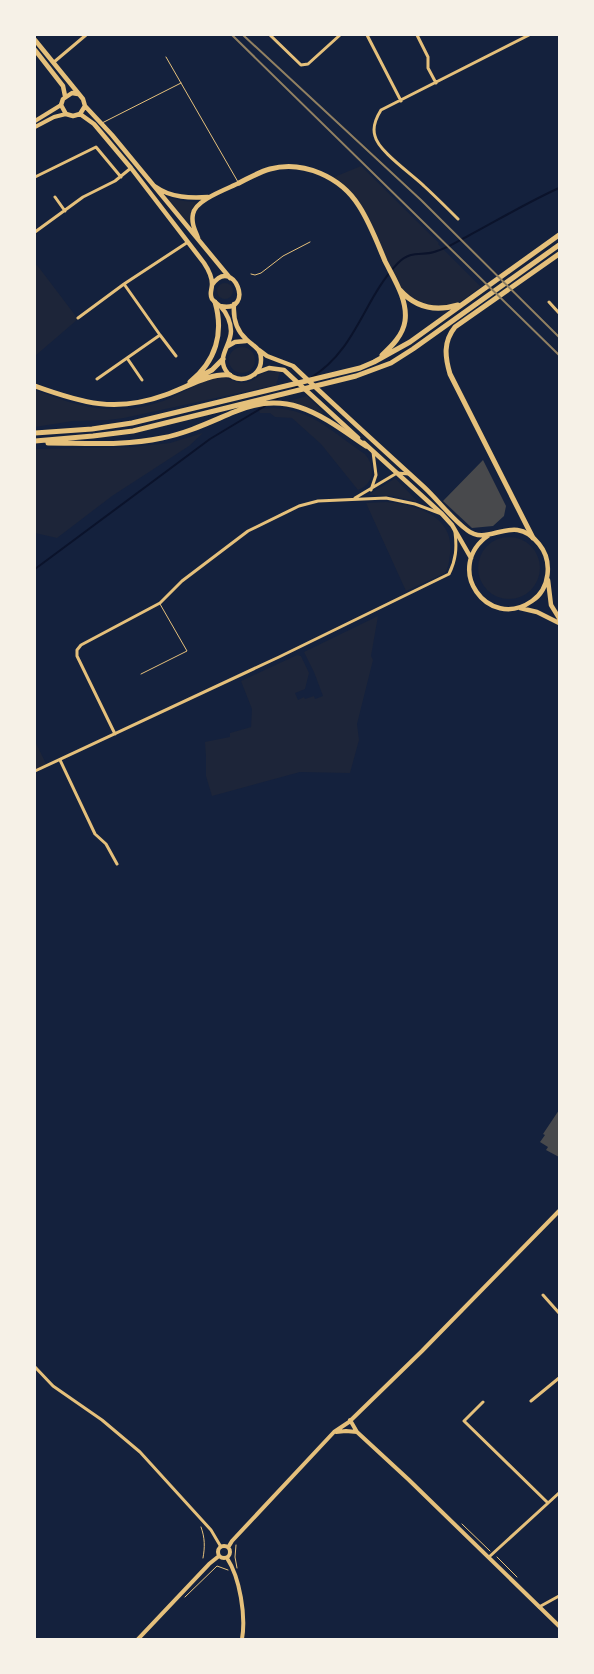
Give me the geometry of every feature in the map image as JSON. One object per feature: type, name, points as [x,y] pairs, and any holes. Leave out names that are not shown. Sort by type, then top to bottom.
[{"type":"highway","points":[[239,183],[270,169],[283,167],[304,168],[324,175],[342,186],[359,205],[399,288],[405,312],[402,332],[374,362]]},
{"type":"highway","points":[[35,433],[92,429],[132,423],[331,376],[374,362],[410,342],[559,235]]},
{"type":"highway","points":[[35,442],[133,431],[356,376],[390,363],[413,349],[559,245]]},
{"type":"highway","points":[[533,538],[450,374],[446,361],[446,341],[462,322],[559,254]]},
{"type":"highway","points":[[399,288],[412,302],[430,308],[463,303]]},
{"type":"highway","points":[[183,387],[204,370],[216,346],[219,329],[215,302]]},
{"type":"highway","points":[[190,382],[212,370],[222,359]]},
{"type":"highway","points":[[35,386],[82,402],[117,405],[152,399],[215,375],[230,375]]},
{"type":"highway","points":[[35,442],[110,444],[161,438],[186,432],[234,411],[261,404],[275,403],[300,407],[322,416],[366,446]]},
{"type":"main road","points":[[35,40],[83,99],[85,106],[112,135],[230,278],[235,280],[240,289],[238,299],[234,304],[220,306]]},
{"type":"main road","points":[[35,50],[63,86],[65,96],[62,105],[66,114],[74,116],[80,114],[85,106]]},
{"type":"main road","points":[[65,96],[72,93],[78,94]]},
{"type":"main road","points":[[80,114],[94,124],[131,168],[209,270],[212,285],[211,296],[228,318],[230,325],[231,332],[228,346],[222,359],[230,375],[238,379],[246,379],[257,372],[269,368],[284,370],[442,514],[454,529],[470,558]]},
{"type":"main road","points":[[149,181],[161,191],[176,196],[192,198],[210,197]]},
{"type":"main road","points":[[199,242],[193,224],[193,214],[196,206],[239,183]]},
{"type":"main road","points":[[212,285],[220,278],[230,278]]},
{"type":"main road","points":[[234,304],[236,324],[248,341],[266,356],[291,364],[442,503],[468,531],[482,537],[500,530],[514,530],[533,538],[539,543],[546,556],[548,570],[545,586],[534,600],[518,608]]},
{"type":"main road","points":[[228,346],[239,340],[248,341]]},
{"type":"main road","points":[[257,372],[261,362],[259,350]]},
{"type":"main road","points":[[489,535],[478,544],[470,558],[471,583],[480,597],[494,606],[537,612],[559,623]]},
{"type":"main road","points":[[547,578],[551,605],[559,618]]},
{"type":"street","points":[[54,62],[86,35]]},
{"type":"street","points":[[270,35],[301,65],[308,64],[340,35]]},
{"type":"street","points":[[367,35],[401,101]]},
{"type":"street","points":[[417,35],[428,56],[428,68],[436,83]]},
{"type":"street","points":[[458,219],[426,187],[383,149],[375,138],[375,122],[381,110],[529,35]]},
{"type":"street","points":[[35,121],[62,105]]},
{"type":"street","points":[[35,127],[54,117],[66,114]]},
{"type":"street","points":[[35,177],[96,147],[121,176]]},
{"type":"street","points":[[35,232],[83,197],[121,176],[131,168]]},
{"type":"street","points":[[55,197],[65,211]]},
{"type":"street","points":[[78,318],[188,241]]},
{"type":"street","points":[[124,284],[176,356]]},
{"type":"street","points":[[549,302],[559,313]]},
{"type":"street","points":[[97,379],[160,335]]},
{"type":"street","points":[[127,358],[142,380]]},
{"type":"street","points":[[371,490],[376,475],[373,452]]},
{"type":"street","points":[[352,500],[397,473],[409,474]]},
{"type":"street","points":[[115,734],[77,656],[77,650],[81,645],[160,603],[182,581],[248,531],[299,506],[318,501],[368,498],[396,499],[427,507],[442,514]]},
{"type":"street","points":[[35,771],[449,574],[455,562],[454,529]]},
{"type":"street","points":[[60,760],[95,834],[106,844],[117,864]]},
{"type":"street","points":[[227,1558],[232,1541],[334,1432],[350,1420],[422,1351],[559,1210]]},
{"type":"street","points":[[543,1295],[559,1312]]},
{"type":"street","points":[[35,1367],[53,1386],[102,1420],[140,1452],[211,1530],[221,1546]]},
{"type":"street","points":[[531,1401],[559,1378]]},
{"type":"street","points":[[483,1402],[464,1421],[548,1504]]},
{"type":"street","points":[[350,1420],[357,1432],[559,1626]]},
{"type":"street","points":[[334,1432],[357,1432]]},
{"type":"street","points":[[489,1557],[559,1493]]},
{"type":"street","points":[[221,1546],[229,1546]]},
{"type":"street","points":[[219,1556],[221,1546]]},
{"type":"street","points":[[219,1556],[224,1559],[227,1558]]},
{"type":"street","points":[[138,1639],[208,1564],[219,1556]]},
{"type":"street","points":[[227,1558],[238,1584],[243,1615],[242,1639]]},
{"type":"street","points":[[539,1607],[559,1596]]},
{"type":"lane","points":[[166,57],[239,183]]},
{"type":"lane","points":[[102,124],[181,83]]},
{"type":"lane","points":[[251,274],[261,273],[282,256],[310,242]]},
{"type":"lane","points":[[141,674],[187,651],[160,603]]},
{"type":"path","points":[[200,1524],[204,1534],[205,1546],[202,1558]]},
{"type":"path","points":[[182,1600],[217,1566],[226,1570],[238,1568],[235,1557],[236,1545]]},
{"type":"shaded area","points":[[361,166],[481,287],[461,301],[444,306],[426,305],[418,302],[404,291],[398,284],[367,217],[332,178]]},
{"type":"shaded area","points":[[168,199],[196,203],[191,211],[190,220],[187,222]]},
{"type":"shaded area","points":[[37,265],[78,319],[35,356],[35,266]]},
{"type":"shaded area","points":[[225,283],[231,285],[233,291],[231,297],[225,299],[219,297],[217,291],[219,285]]},
{"type":"shaded area","points":[[242,347],[251,351],[255,360],[251,369],[242,373],[233,369],[229,360],[233,351]]},
{"type":"shaded area","points":[[280,372],[276,385],[124,418],[73,421],[35,427],[35,390],[84,406],[131,409],[166,400],[215,378],[224,377],[244,383],[252,381],[263,373]]},
{"type":"shaded area","points":[[307,396],[323,412],[322,414],[298,404],[285,402]]},
{"type":"shaded area","points":[[274,408],[301,413],[312,418],[365,454],[369,459],[372,470],[372,475],[367,484],[358,490],[321,444],[292,418],[275,417],[270,413],[260,413],[258,409]]},
{"type":"shaded area","points":[[203,433],[189,446],[112,496],[57,538],[35,533],[35,449],[131,447],[170,443]]},
{"type":"shaded area","points":[[394,479],[418,502],[393,496],[368,495]]},
{"type":"shaded area","points":[[386,502],[421,510],[432,515],[440,522],[446,530],[450,541],[449,562],[445,573],[406,591],[366,503]]},
{"type":"shaded area","points":[[509,537],[521,540],[531,546],[537,556],[540,568],[537,580],[531,590],[521,596],[509,599],[497,596],[487,590],[481,580],[478,568],[481,556],[487,546],[497,540]]},
{"type":"shaded area","points":[[378,616],[371,656],[373,660],[357,724],[359,740],[350,773],[300,772],[212,796],[206,776],[205,742],[230,737],[230,733],[251,727],[252,709],[241,681],[297,655],[301,656],[309,673],[305,689],[295,693],[298,700],[304,697],[305,699],[314,696],[315,699],[323,696],[304,652]]},
{"type":"shaded area","points":[[35,741],[47,766],[35,771]]},
{"type":"building","points":[[483,460],[506,506],[504,516],[493,526],[472,528],[443,501]]},
{"type":"building","points":[[559,1110],[559,1157],[546,1150],[548,1147],[540,1142],[545,1135],[543,1134]]},
{"type":"waterway","points":[[312,377],[327,366],[339,353],[386,277],[403,259],[408,256],[432,253],[445,248],[559,188]]},
{"type":"waterway","points":[[291,390],[299,385]]},
{"type":"waterway","points":[[272,402],[280,397]]},
{"type":"waterway","points":[[35,569],[210,439],[265,406]]},
{"type":"railway","points":[[232,35],[559,355]]},
{"type":"railway","points":[[243,35],[421,200],[559,337]]}]
